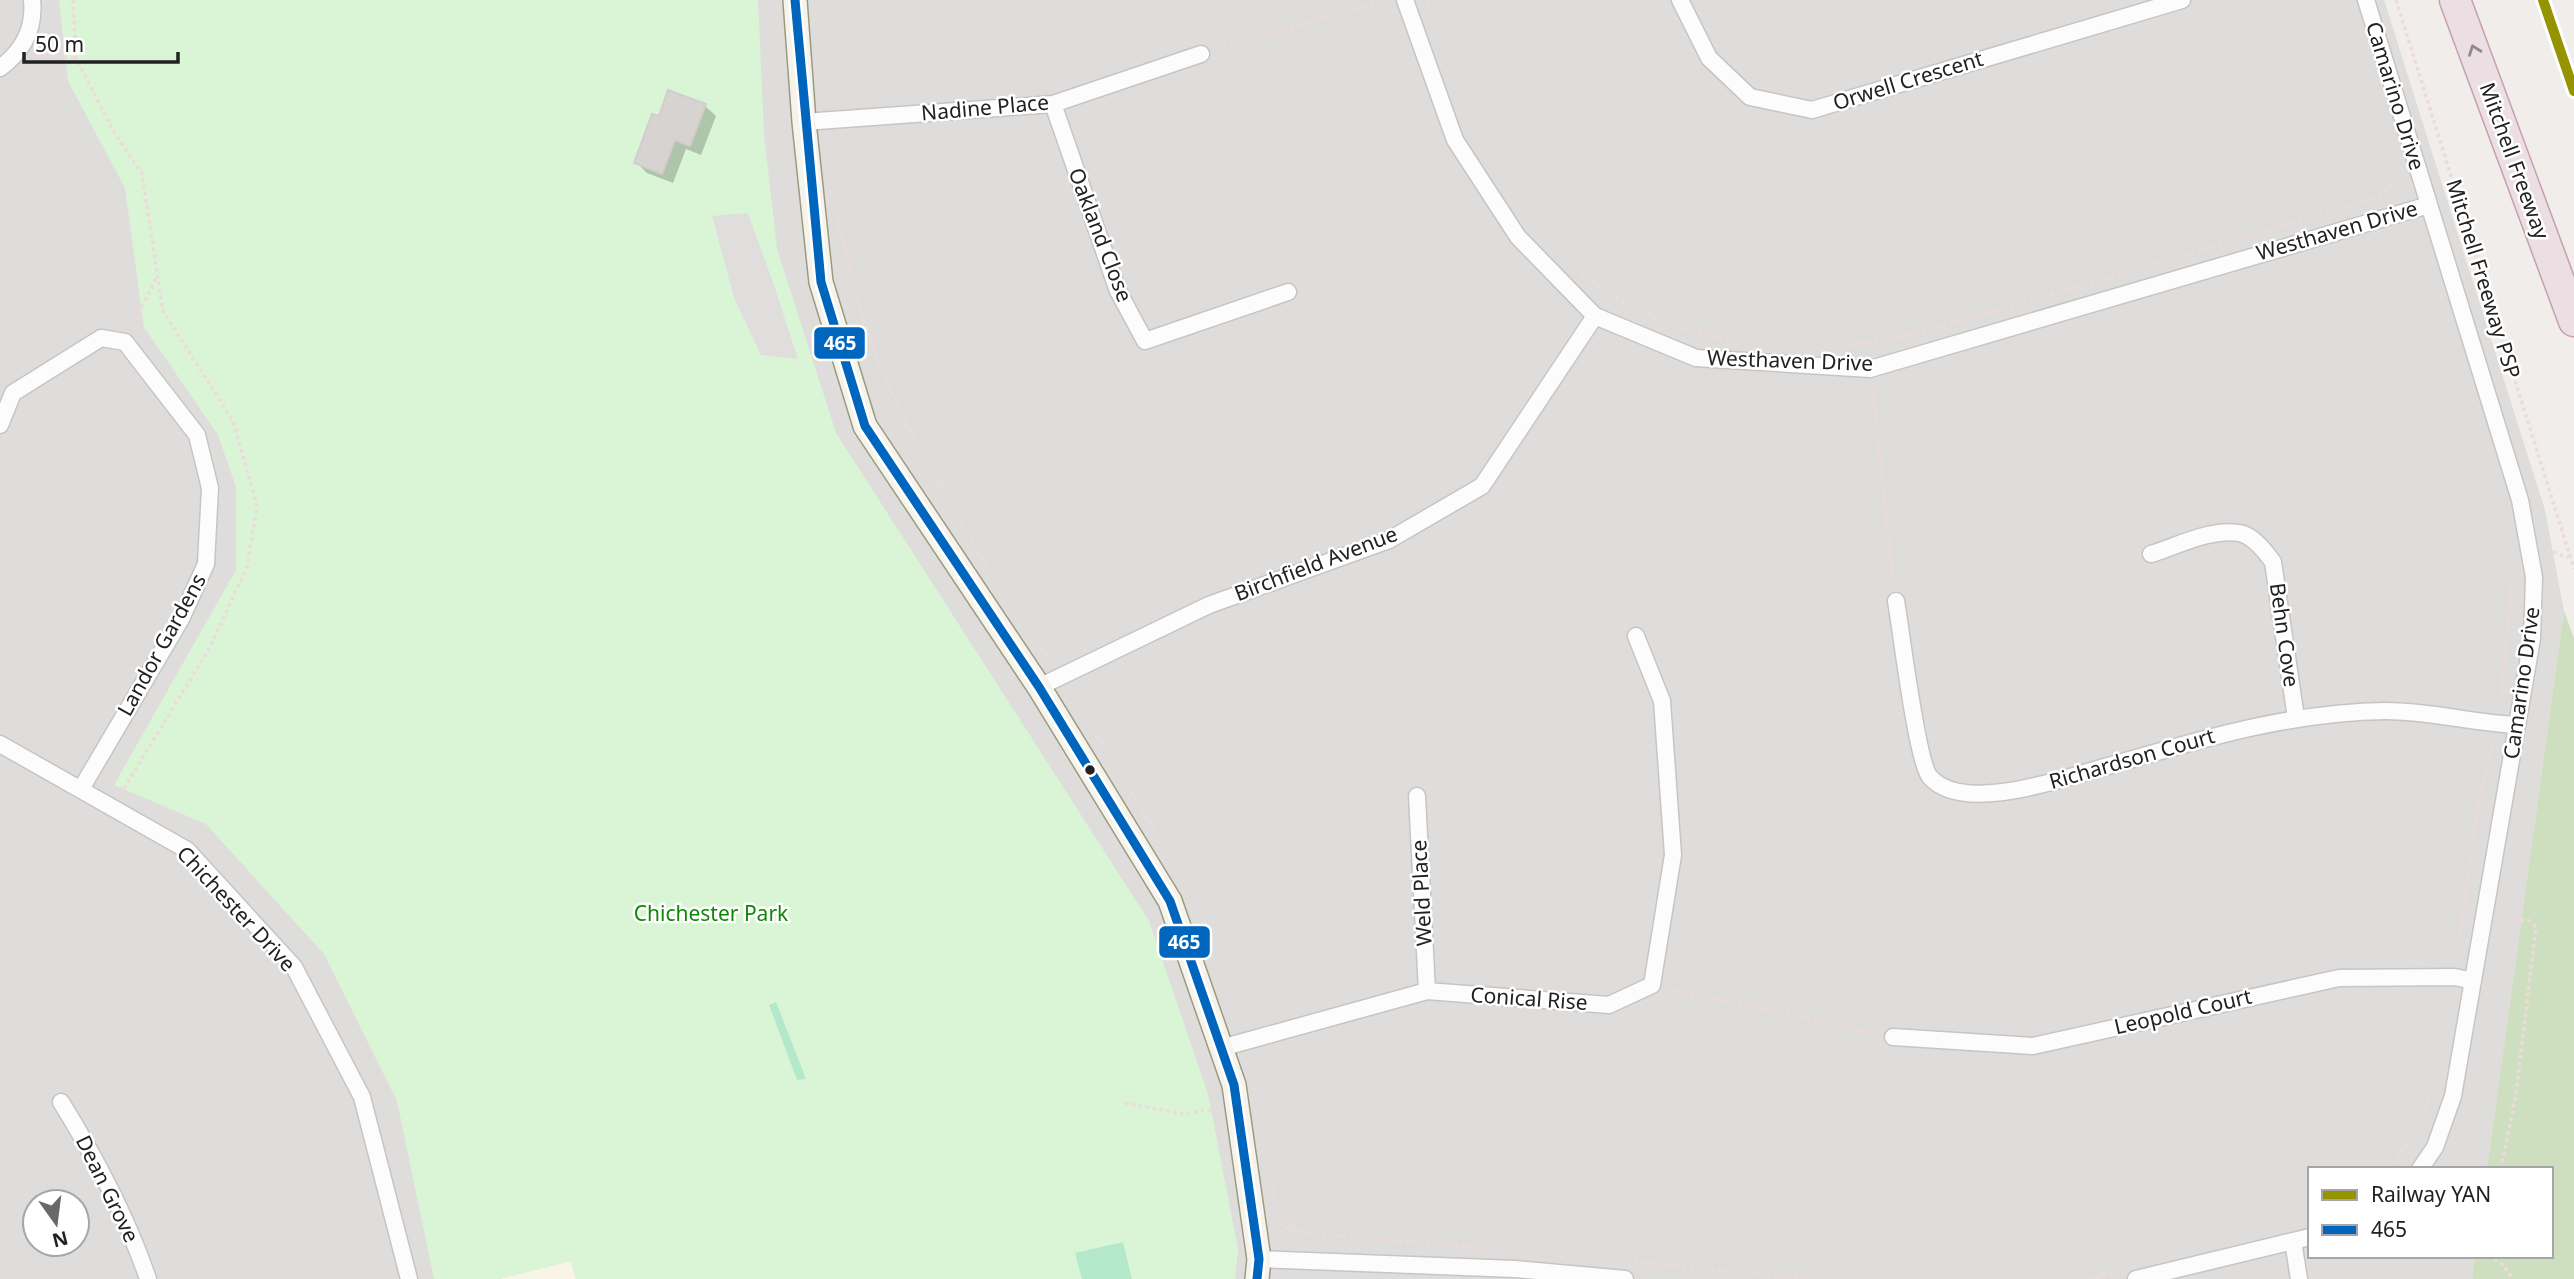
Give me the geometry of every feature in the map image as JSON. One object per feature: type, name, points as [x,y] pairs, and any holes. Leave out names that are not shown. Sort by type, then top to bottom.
[{"type":"highway","name":"Mitchell Freeway","points":[[2455,0],[2574,321]]},
{"type":"main road","points":[[796,0],[804,122],[821,282],[865,426],[1039,687],[1170,901],[1234,1086],[1266,1267]]},
{"type":"street","points":[[0,68],[17,55],[34,20],[32,0]]},
{"type":"street","name":"Westhaven Drive","points":[[1405,0],[1455,140],[1518,237],[1595,316],[1696,358],[1870,369],[2429,205]]},
{"type":"street","name":"Orwell Crescent","points":[[1680,0],[1709,58],[1750,97],[1812,110],[2182,0]]},
{"type":"street","name":"Camarino Drive","points":[[2366,0],[2531,546],[2534,577],[2533,623],[2453,1096],[2435,1147],[2421,1167]]},
{"type":"street","name":"Nadine Place","points":[[804,122],[1053,104],[1201,54]]},
{"type":"street","name":"Oakland Close","points":[[1053,104],[1118,291],[1145,341],[1289,292]]},
{"type":"street","name":"Birchfield Avenue","points":[[1039,687],[1209,605],[1389,540],[1482,486],[1595,316]]},
{"type":"street","points":[[0,425],[13,393],[101,338],[125,342]]},
{"type":"street","name":"Landor Gardens","points":[[81,789],[181,619],[206,564],[210,488],[197,435],[125,342]]},
{"type":"street","name":"Behn Cove","points":[[2151,554],[2222,534],[2241,533],[2259,545],[2273,562],[2296,718]]},
{"type":"street","name":"Richardson Court","points":[[1896,601],[1917,734],[1928,776],[1949,791],[2009,793],[2249,726],[2296,718],[2387,711],[2517,725]]},
{"type":"street","points":[[1636,636],[1662,701],[1673,855],[1652,985]]},
{"type":"street","name":"Chichester Drive","points":[[0,744],[187,850],[294,967],[362,1097],[409,1279]]},
{"type":"street","name":"Weld Place","points":[[1417,796],[1427,991]]},
{"type":"street","name":"Leopold Court","points":[[1893,1037],[2033,1046],[2339,978],[2455,977],[2473,981]]},
{"type":"street","name":"Conical Rise","points":[[1221,1048],[1427,991],[1609,1005],[1652,985]]},
{"type":"street","name":"Dean Grove","points":[[61,1102],[98,1166],[140,1255],[148,1279]]},
{"type":"street","points":[[2136,1279],[2308,1237]]},
{"type":"street","points":[[2293,1241],[2299,1279]]},
{"type":"street","points":[[1266,1267],[1625,1279]]},
{"type":"path","points":[[1201,54],[1387,0]]},
{"type":"path","points":[[1427,0],[1431,13]]},
{"type":"path","name":"Mitchell Freeway PSP","points":[[2396,0],[2574,569]]},
{"type":"path","points":[[17,55],[76,58]]},
{"type":"path","points":[[1829,348],[1900,337],[2016,304],[2379,197],[2394,184]]},
{"type":"path","points":[[836,208],[851,281],[885,377],[934,476],[995,579]]},
{"type":"path","points":[[1579,272],[1631,307],[1685,331],[1740,343]]},
{"type":"path","points":[[125,342],[158,275]]},
{"type":"path","points":[[1870,369],[1896,601]]},
{"type":"path","points":[[2531,546],[2557,551],[2570,559]]},
{"type":"path","points":[[2455,977],[2478,802],[2499,724],[2513,567]]},
{"type":"path","points":[[1036,643],[1065,675],[1079,696],[1088,723],[1109,756]]},
{"type":"path","points":[[1125,783],[1163,846]]},
{"type":"path","points":[[2484,915],[2530,921],[2536,927],[2516,1094],[2501,1167]]},
{"type":"path","points":[[1652,985],[1893,1037]]},
{"type":"path","points":[[2391,1167],[2408,1145],[2435,1086]]},
{"type":"path","points":[[1125,1103],[1182,1114],[1216,1109]]},
{"type":"path","points":[[1266,1267],[1279,1231],[1288,1227],[1276,1209],[1272,1186]]},
{"type":"path","points":[[2491,1258],[2503,1265],[2513,1279]]},
{"type":"shaded area","points":[[0,0],[2384,0],[2545,510],[2564,611],[2487,1167],[2308,1167],[2308,1258],[2475,1258],[2472,1279],[0,1279]]},
{"type":"shaded area","points":[[748,213],[798,359],[761,355],[734,298],[712,216]]},
{"type":"shaded area","points":[[571,1261],[576,1279],[499,1279]]},
{"type":"green space","name":"Chichester Park","points":[[59,0],[758,0],[764,134],[777,249],[836,433],[1149,921],[1208,1094],[1238,1249],[1235,1279],[576,1279],[571,1261],[499,1279],[434,1279],[397,1101],[324,954],[206,824],[114,785],[236,570],[236,487],[218,435],[144,327],[125,188],[68,81]]},
{"type":"green space","points":[[2564,611],[2574,638],[2574,1279],[2472,1279],[2475,1258],[2553,1258],[2553,1167],[2487,1167]]},
{"type":"green space","points":[[776,1002],[806,1079],[797,1080],[769,1005]]},
{"type":"green space","points":[[1123,1242],[1132,1279],[1082,1279],[1075,1253]]},
{"type":"building","points":[[668,90],[706,104],[690,146],[675,140],[662,174],[634,163],[652,114],[659,116]]},
{"type":"rail line","name":"YAN","points":[[2543,0],[2574,91]]},
{"type":"transit line","name":"465","points":[[795,0],[821,282],[865,426],[1039,687],[1170,901],[1234,1085],[1259,1259],[1257,1279]]}]
